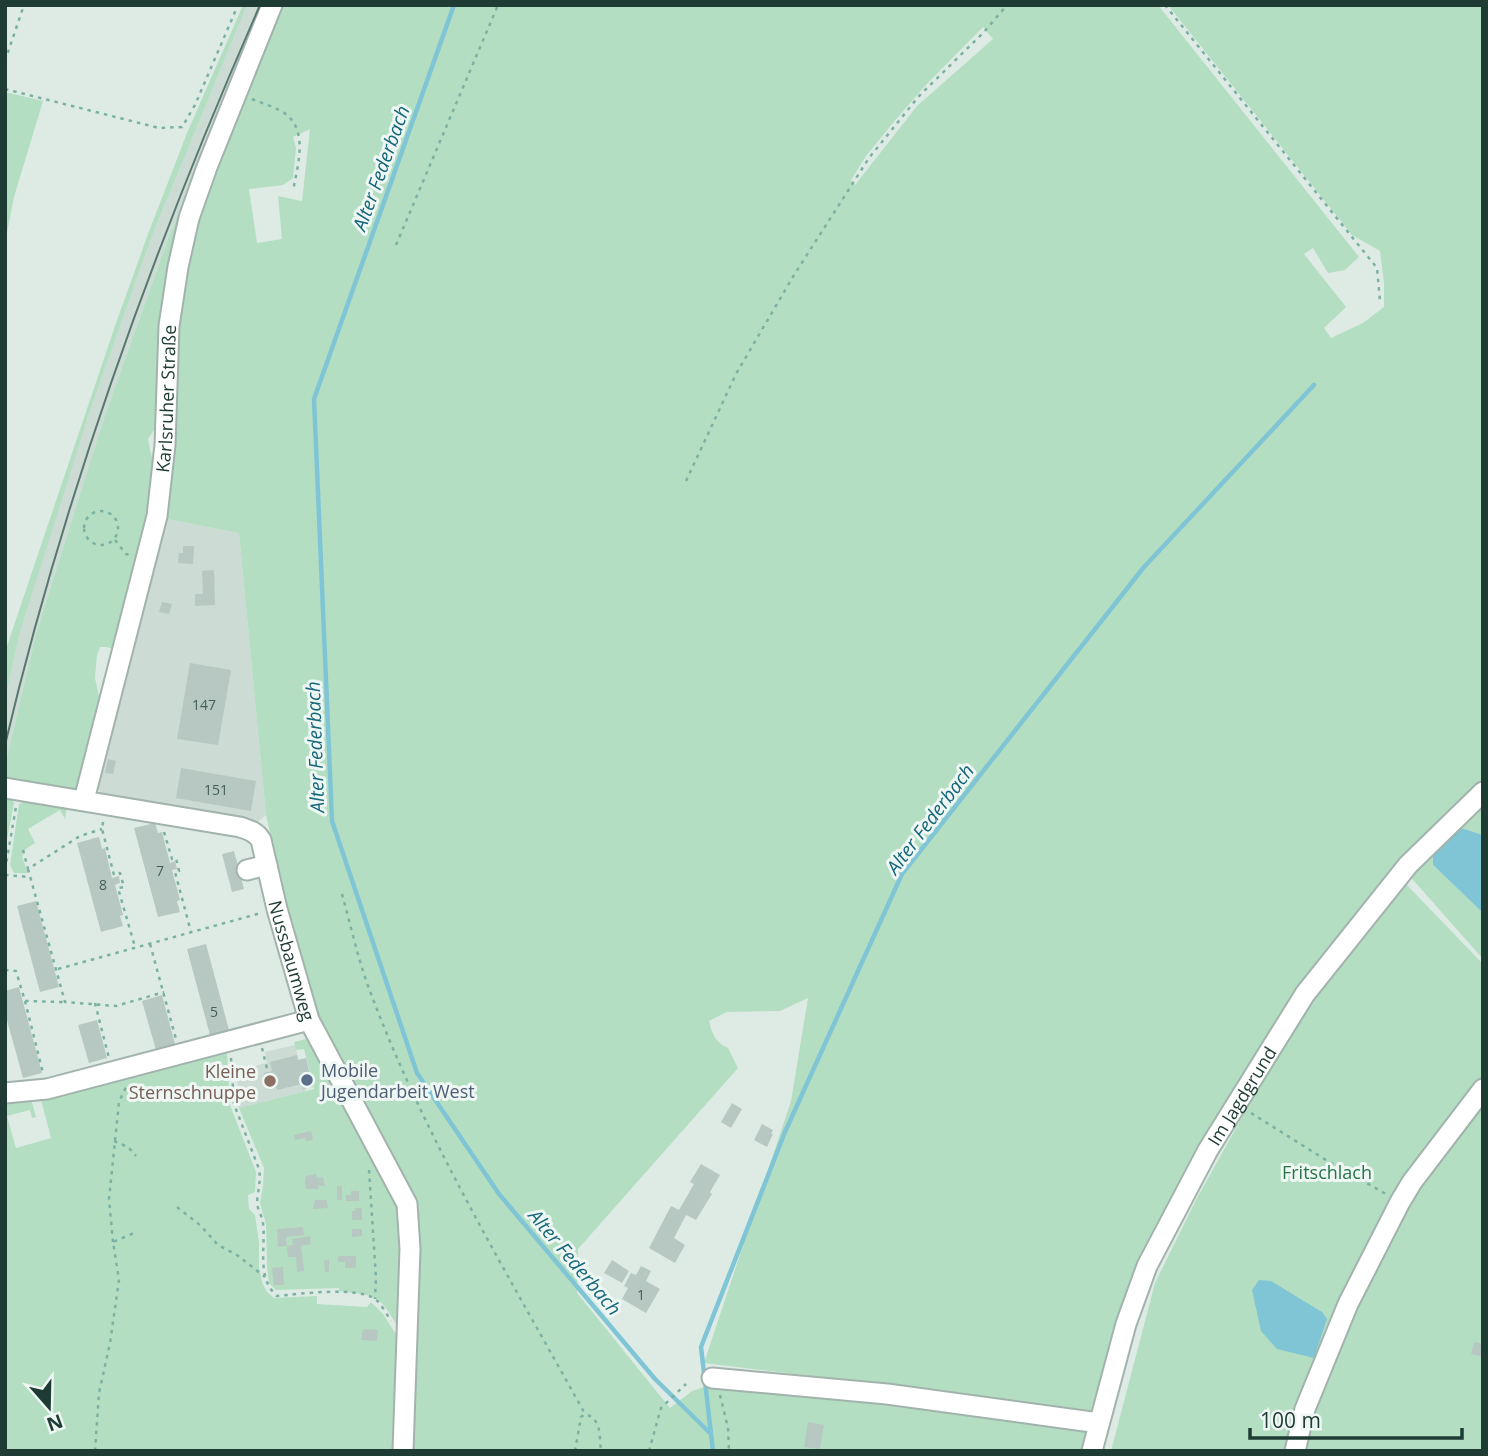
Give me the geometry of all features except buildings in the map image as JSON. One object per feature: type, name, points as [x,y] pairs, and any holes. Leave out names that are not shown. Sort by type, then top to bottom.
[{"type":"street","name":"Karlsruher Straße","points":[[84,800],[157,516],[165,445],[169,326],[178,267],[207,167],[272,5]]},
{"type":"street","name":"Nussbaumweg","points":[[5,1093],[35,1092],[309,1020],[258,835],[251,831],[12,789]]},
{"type":"street","name":"Im Jagdgrund","points":[[1092,1451],[1126,1324],[1147,1266],[1208,1150],[1305,994],[1408,865],[1483,792]]},
{"type":"street","points":[[247,870],[267,865]]},
{"type":"street","points":[[309,1020],[407,1204],[410,1249],[403,1451]]},
{"type":"street","points":[[1295,1451],[1305,1409],[1348,1304],[1400,1202],[1412,1182],[1483,1089]]},
{"type":"street","points":[[714,1378],[887,1394],[1099,1423]]},
{"type":"path","points":[[5,61],[24,5]]},
{"type":"path","points":[[5,89],[159,128],[182,127],[195,106],[238,5]]},
{"type":"path","points":[[397,245],[498,5]]},
{"type":"path","points":[[686,481],[736,374],[794,275],[869,158],[919,96],[984,32],[1007,5]]},
{"type":"path","points":[[1165,5],[1377,268],[1380,302]]},
{"type":"path","points":[[237,92],[287,114],[294,124],[301,148],[293,191]]},
{"type":"path","points":[[96,512],[111,514],[118,524],[114,539],[104,545],[93,544],[88,540],[84,529],[87,518],[96,512]]},
{"type":"path","points":[[114,539],[126,554],[146,561]]},
{"type":"path","points":[[12,789],[5,873],[30,877]]},
{"type":"path","points":[[164,815],[162,824],[172,859],[176,858],[179,871],[176,872],[191,932]]},
{"type":"path","points":[[28,869],[80,836],[102,829],[114,874],[120,873],[124,887],[118,888],[135,948]]},
{"type":"path","points":[[23,850],[65,1002]]},
{"type":"path","points":[[342,894],[369,990],[418,1107],[585,1414],[597,1421],[601,1451]]},
{"type":"path","points":[[56,970],[277,909]]},
{"type":"path","points":[[150,944],[180,1053]]},
{"type":"path","points":[[5,970],[16,971],[47,1089]]},
{"type":"path","points":[[25,1001],[116,1006],[164,992]]},
{"type":"path","points":[[95,1003],[121,1070],[130,1077],[119,1102],[114,1142],[109,1199],[119,1280],[110,1343],[99,1393],[95,1451]]},
{"type":"path","points":[[258,1034],[270,1081],[275,1080]]},
{"type":"path","points":[[230,1041],[234,1104],[261,1177],[257,1202],[263,1224],[265,1277],[269,1288],[277,1296],[327,1292],[361,1294],[376,1299]]},
{"type":"path","points":[[1236,1104],[1400,1202]]},
{"type":"path","points":[[114,1142],[128,1147],[136,1156]]},
{"type":"path","points":[[369,1169],[376,1299],[401,1339],[408,1340]]},
{"type":"path","points":[[177,1207],[218,1245],[237,1255],[265,1277]]},
{"type":"path","points":[[113,1242],[134,1233]]},
{"type":"path","points":[[714,1378],[728,1428],[729,1451]]},
{"type":"path","points":[[649,1451],[661,1408],[686,1384]]},
{"type":"path","points":[[575,1451],[581,1417],[585,1414]]},
{"type":"shaded area","points":[[247,5],[264,5],[168,239],[104,418],[36,634],[5,766],[5,700],[20,632],[56,515],[152,236]]},
{"type":"shaded area","points":[[162,518],[239,533],[266,815],[257,823],[107,799],[93,784]]},
{"type":"shaded area","name":"Kleine Sternschnuppe","points":[[295,1045],[306,1091],[239,1108],[237,1070],[267,1063],[265,1052]]},
{"type":"green space","points":[[243,5],[247,5],[152,236],[89,414],[20,632],[5,700],[5,652],[116,323],[187,133]]},
{"type":"green space","points":[[264,5],[207,155],[160,411],[156,427],[148,439],[157,468],[151,517],[114,649],[100,647],[97,655],[95,678],[102,710],[81,785],[73,791],[5,780],[5,766],[36,634],[104,418],[168,239]]},
{"type":"green space","points":[[277,5],[1158,5],[1359,257],[1345,270],[1328,273],[1313,248],[1304,254],[1346,307],[1324,328],[1331,338],[1363,323],[1384,307],[1380,251],[1352,235],[1168,5],[1483,5],[1483,835],[1455,826],[1433,865],[1483,913],[1483,959],[1399,864],[1209,1130],[1095,1411],[704,1363],[791,1101],[808,998],[780,1011],[727,1012],[709,1021],[715,1038],[728,1048],[738,1068],[578,1249],[577,1293],[670,1408],[692,1391],[713,1384],[1089,1424],[1083,1451],[414,1451],[419,1227],[417,1203],[316,1018],[266,815],[239,533],[162,518],[175,331],[196,213]],"holes":[[[983,27],[993,39],[917,106],[855,185],[851,180],[866,156],[923,88]],[[310,129],[302,201],[278,196],[282,239],[257,243],[249,189],[283,185],[293,178],[296,148],[293,137]]]},
{"type":"green space","points":[[5,92],[43,101],[14,197],[5,243]]},
{"type":"green space","points":[[5,798],[14,803],[5,850]]},
{"type":"green space","points":[[25,801],[67,806],[65,819],[60,810],[28,829],[35,843],[22,855],[28,873],[14,873],[10,865],[19,804]]},
{"type":"green space","name":"Fritschlach","points":[[1404,882],[1483,964],[1483,1451],[1111,1451],[1155,1283],[1196,1200],[1301,1011]]},
{"type":"green space","points":[[315,1037],[403,1204],[399,1329],[382,1303],[370,1296],[339,1291],[339,1288],[276,1290],[269,1283],[266,1224],[260,1203],[264,1168],[239,1108],[314,1089],[304,1049],[296,1050],[294,1042]]},
{"type":"green space","points":[[224,1050],[227,1052],[230,1105],[256,1172],[255,1192],[248,1195],[249,1209],[255,1215],[262,1282],[274,1298],[317,1296],[317,1304],[367,1307],[371,1302],[383,1314],[399,1339],[401,1451],[5,1451],[5,1099],[31,1099],[36,1117],[32,1118],[30,1110],[7,1116],[16,1148],[51,1138],[40,1096]]},
{"type":"water","points":[[1455,826],[1483,835],[1483,913],[1433,865],[1433,847]]},
{"type":"water","points":[[1259,1280],[1271,1281],[1322,1312],[1327,1319],[1314,1358],[1277,1349],[1261,1331],[1252,1290]]},
{"type":"waterway","name":"Alter Federbach","points":[[454,5],[314,399],[332,821],[417,1073],[499,1194],[655,1379],[711,1434]]},
{"type":"waterway","name":"Alter Federbach","points":[[713,1451],[701,1347],[785,1132],[902,874],[1144,567],[1314,385]]},
{"type":"tram line","points":[[5,745],[55,556],[116,369],[184,186],[260,5]]},
{"type":"place","name":"Mobile Jugendarbeit West","points":[[307,1080]]},
{"type":"place","name":"Kleine Sternschnuppe","points":[[270,1081]]}]
